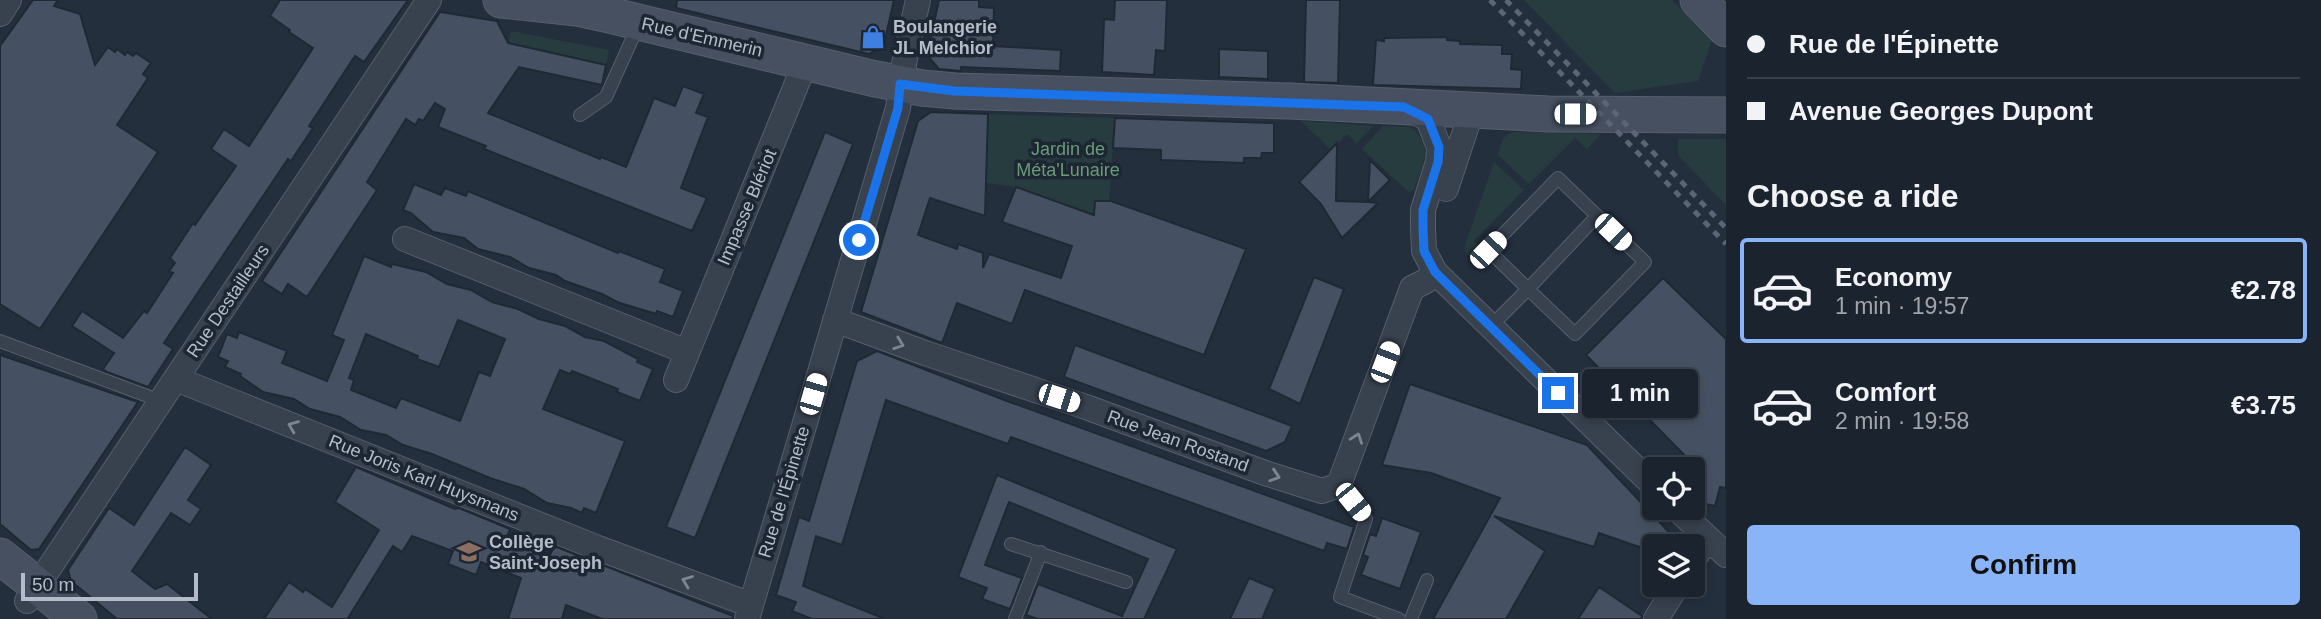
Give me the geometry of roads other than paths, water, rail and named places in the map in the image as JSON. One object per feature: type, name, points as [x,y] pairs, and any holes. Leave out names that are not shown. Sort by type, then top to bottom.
[{"type":"street","points":[[0,14],[9,0]]},
{"type":"street","name":"Rue Destailleurs","points":[[38,602],[161,401],[429,0]]},
{"type":"street","name":"Rue d'Emmerin","points":[[502,0],[578,8],[900,84],[954,91],[1549,114],[1716,116]]},
{"type":"street","name":"Rue de l'Épinette","points":[[749,612],[898,108],[900,84],[918,0]]},
{"type":"street","points":[[1698,0],[1726,29]]},
{"type":"street","name":"Impasse Blériot","points":[[676,380],[806,61]]},
{"type":"street","points":[[1404,107],[1428,119],[1439,147],[1438,162],[1423,210],[1424,251],[1433,266],[1642,474]]},
{"type":"street","points":[[1331,488],[1412,288],[1426,281],[1433,266],[1430,241],[1432,233],[1472,110]]},
{"type":"street","points":[[405,239],[687,352]]},
{"type":"street","name":"Rue Jean Rostand","points":[[835,320],[1086,407],[1265,473],[1331,488]]},
{"type":"street","name":"Rue Joris Karl Huysmans","points":[[176,379],[585,543],[749,612]]},
{"type":"street","points":[[1689,520],[1717,547]]},
{"type":"street","points":[[0,556],[38,602]]},
{"type":"street","points":[[0,580],[38,602],[79,619]]},
{"type":"street","points":[[1656,619],[1670,597]]},
{"type":"lane","points":[[580,115],[606,97],[639,22]]},
{"type":"lane","points":[[1558,178],[1645,262],[1575,334],[1528,289],[1488,250],[1558,178]]},
{"type":"lane","points":[[1491,326],[1597,216]]},
{"type":"lane","points":[[0,341],[161,401]]},
{"type":"lane","points":[[1331,488],[1366,519],[1340,597],[1399,619]]},
{"type":"lane","points":[[1011,544],[1126,582]]},
{"type":"lane","points":[[1015,619],[1041,552]]},
{"type":"lane","points":[[1411,619],[1427,580]]},
{"type":"railway","points":[[1490,0],[1726,244]]},
{"type":"railway","points":[[1506,0],[1726,228]]},
{"type":"place","name":"Boulangerie JL Melchior","points":[[873,37]]},
{"type":"place","name":"Collège Saint-Joseph","points":[[469,552]]},
{"type":"park label","name":"Jardin de Méta'Lunaire","points":[[1068,159]]}]
